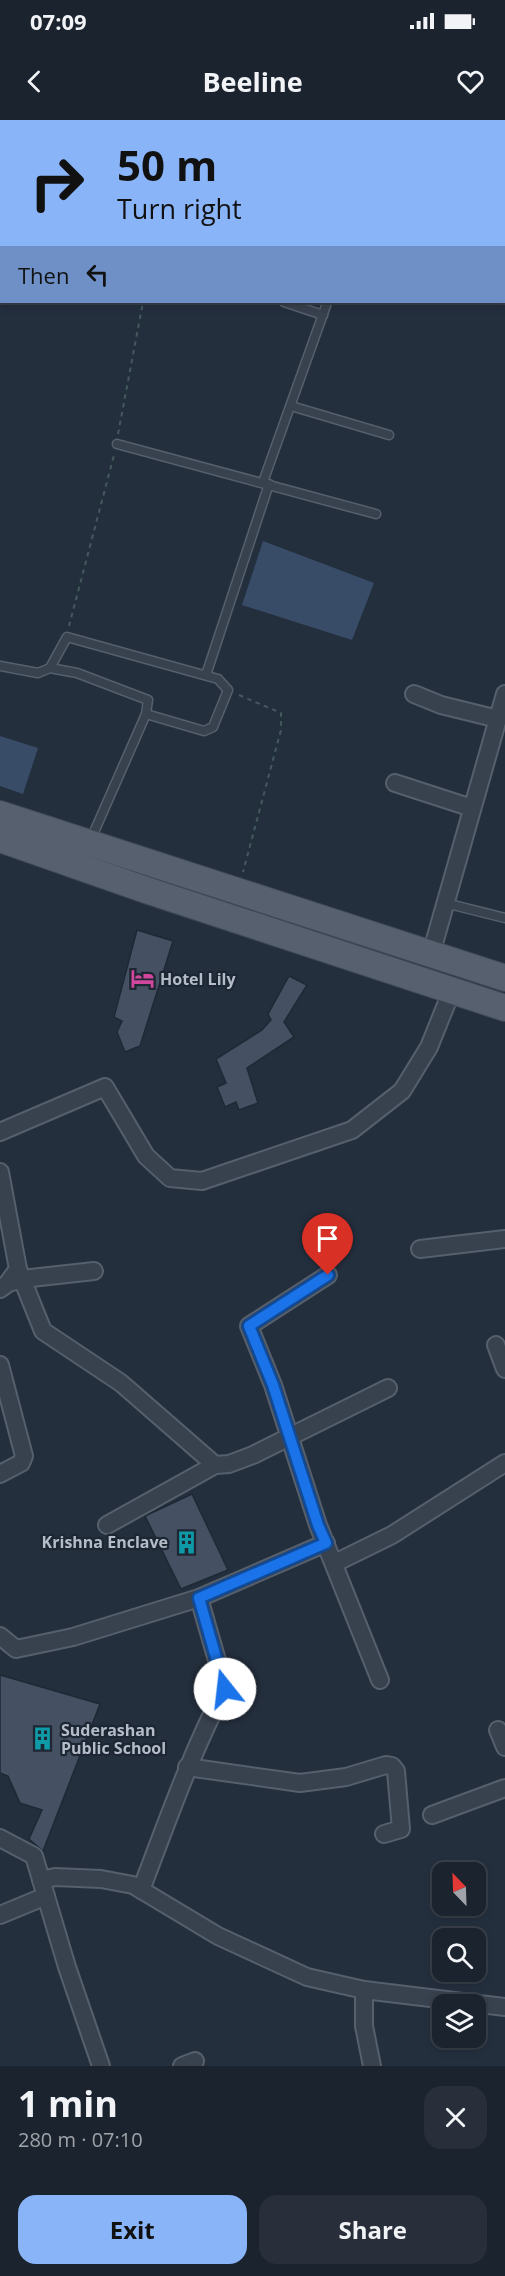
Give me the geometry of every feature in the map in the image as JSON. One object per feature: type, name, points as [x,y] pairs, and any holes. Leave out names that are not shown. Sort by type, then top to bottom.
[{"type":"main road","points":[[0,814],[505,978]]},
{"type":"main road","points":[[0,839],[146,890],[505,1008]]},
{"type":"street","points":[[414,694],[441,705],[498,719]]},
{"type":"street","points":[[431,954],[505,694]]},
{"type":"street","points":[[395,783],[472,808]]},
{"type":"street","points":[[0,1132],[105,1087],[146,1156],[170,1178],[202,1182],[352,1130],[402,1091],[429,1047],[452,990]]},
{"type":"street","points":[[0,1172],[10,1281],[43,1330],[121,1383],[215,1466]]},
{"type":"street","points":[[420,1249],[505,1239]]},
{"type":"street","points":[[10,1281],[94,1271]]},
{"type":"street","points":[[328,1275],[249,1326],[273,1385],[326,1543],[381,1680]]},
{"type":"street","points":[[496,1345],[505,1369]]},
{"type":"street","points":[[0,1365],[6,1416],[24,1456],[21,1463],[0,1474]]},
{"type":"street","points":[[107,1525],[215,1466],[229,1464],[388,1388]]},
{"type":"street","points":[[335,1563],[392,1535],[504,1466]]},
{"type":"street","points":[[0,1636],[16,1649],[73,1637],[199,1598],[326,1543]]},
{"type":"street","points":[[141,1890],[205,1726],[225,1689],[199,1598]]},
{"type":"street","points":[[498,1730],[505,1747]]},
{"type":"street","points":[[188,1767],[300,1783],[346,1778],[386,1765],[392,1766],[396,1771],[401,1829],[384,1834]]},
{"type":"street","points":[[432,1815],[505,1788]]},
{"type":"street","points":[[0,1838],[34,1856],[67,1967],[101,2066]]},
{"type":"street","points":[[0,1915],[44,1888],[55,1877],[101,1879],[133,1885],[218,1936],[307,1977],[364,1990],[505,2007]]},
{"type":"street","points":[[364,1990],[364,2026],[372,2066]]},
{"type":"lane","points":[[287,303],[323,315]]},
{"type":"lane","points":[[206,675],[291,406],[327,303]]},
{"type":"lane","points":[[291,406],[390,435]]},
{"type":"lane","points":[[117,444],[376,514]]},
{"type":"lane","points":[[50,668],[66,637],[206,675],[218,679],[228,690],[213,727],[204,731],[146,714]]},
{"type":"lane","points":[[0,666],[38,673],[50,668],[77,673],[148,700],[146,714],[90,842]]},
{"type":"lane","points":[[445,903],[505,918]]},
{"type":"path","points":[[66,637],[117,444],[142,303]]},
{"type":"path","points":[[228,690],[281,713],[281,730],[243,872]]},
{"type":"water","points":[[263,541],[374,583],[352,640],[242,605]]},
{"type":"water","points":[[0,736],[38,748],[23,794],[0,786]]},
{"type":"building","name":"Hotel Lily","points":[[137,930],[173,941],[140,1046],[125,1052],[117,1032],[122,1021],[114,1017]]},
{"type":"building","points":[[289,976],[307,985],[284,1022],[294,1037],[247,1068],[258,1103],[239,1110],[236,1102],[225,1107],[217,1087],[226,1083],[216,1059],[262,1030],[271,1020],[268,1014]]},
{"type":"building","name":"Krishna Enclave","points":[[192,1494],[228,1570],[181,1589],[145,1516]]},
{"type":"building","name":"Suderashan Public School","points":[[0,1675],[100,1704],[43,1851],[29,1839],[42,1810],[20,1803],[8,1776],[0,1773]]},
{"type":"place","name":"Hotel Lily","points":[[142,979]]},
{"type":"place","name":"Krishna Enclave","points":[[186,1542]]},
{"type":"place","name":"Suderashan Public School","points":[[43,1739]]},
{"type":"route","points":[[225,1689],[199,1598],[326,1543],[318,1525],[273,1385],[249,1326],[328,1275]]}]
